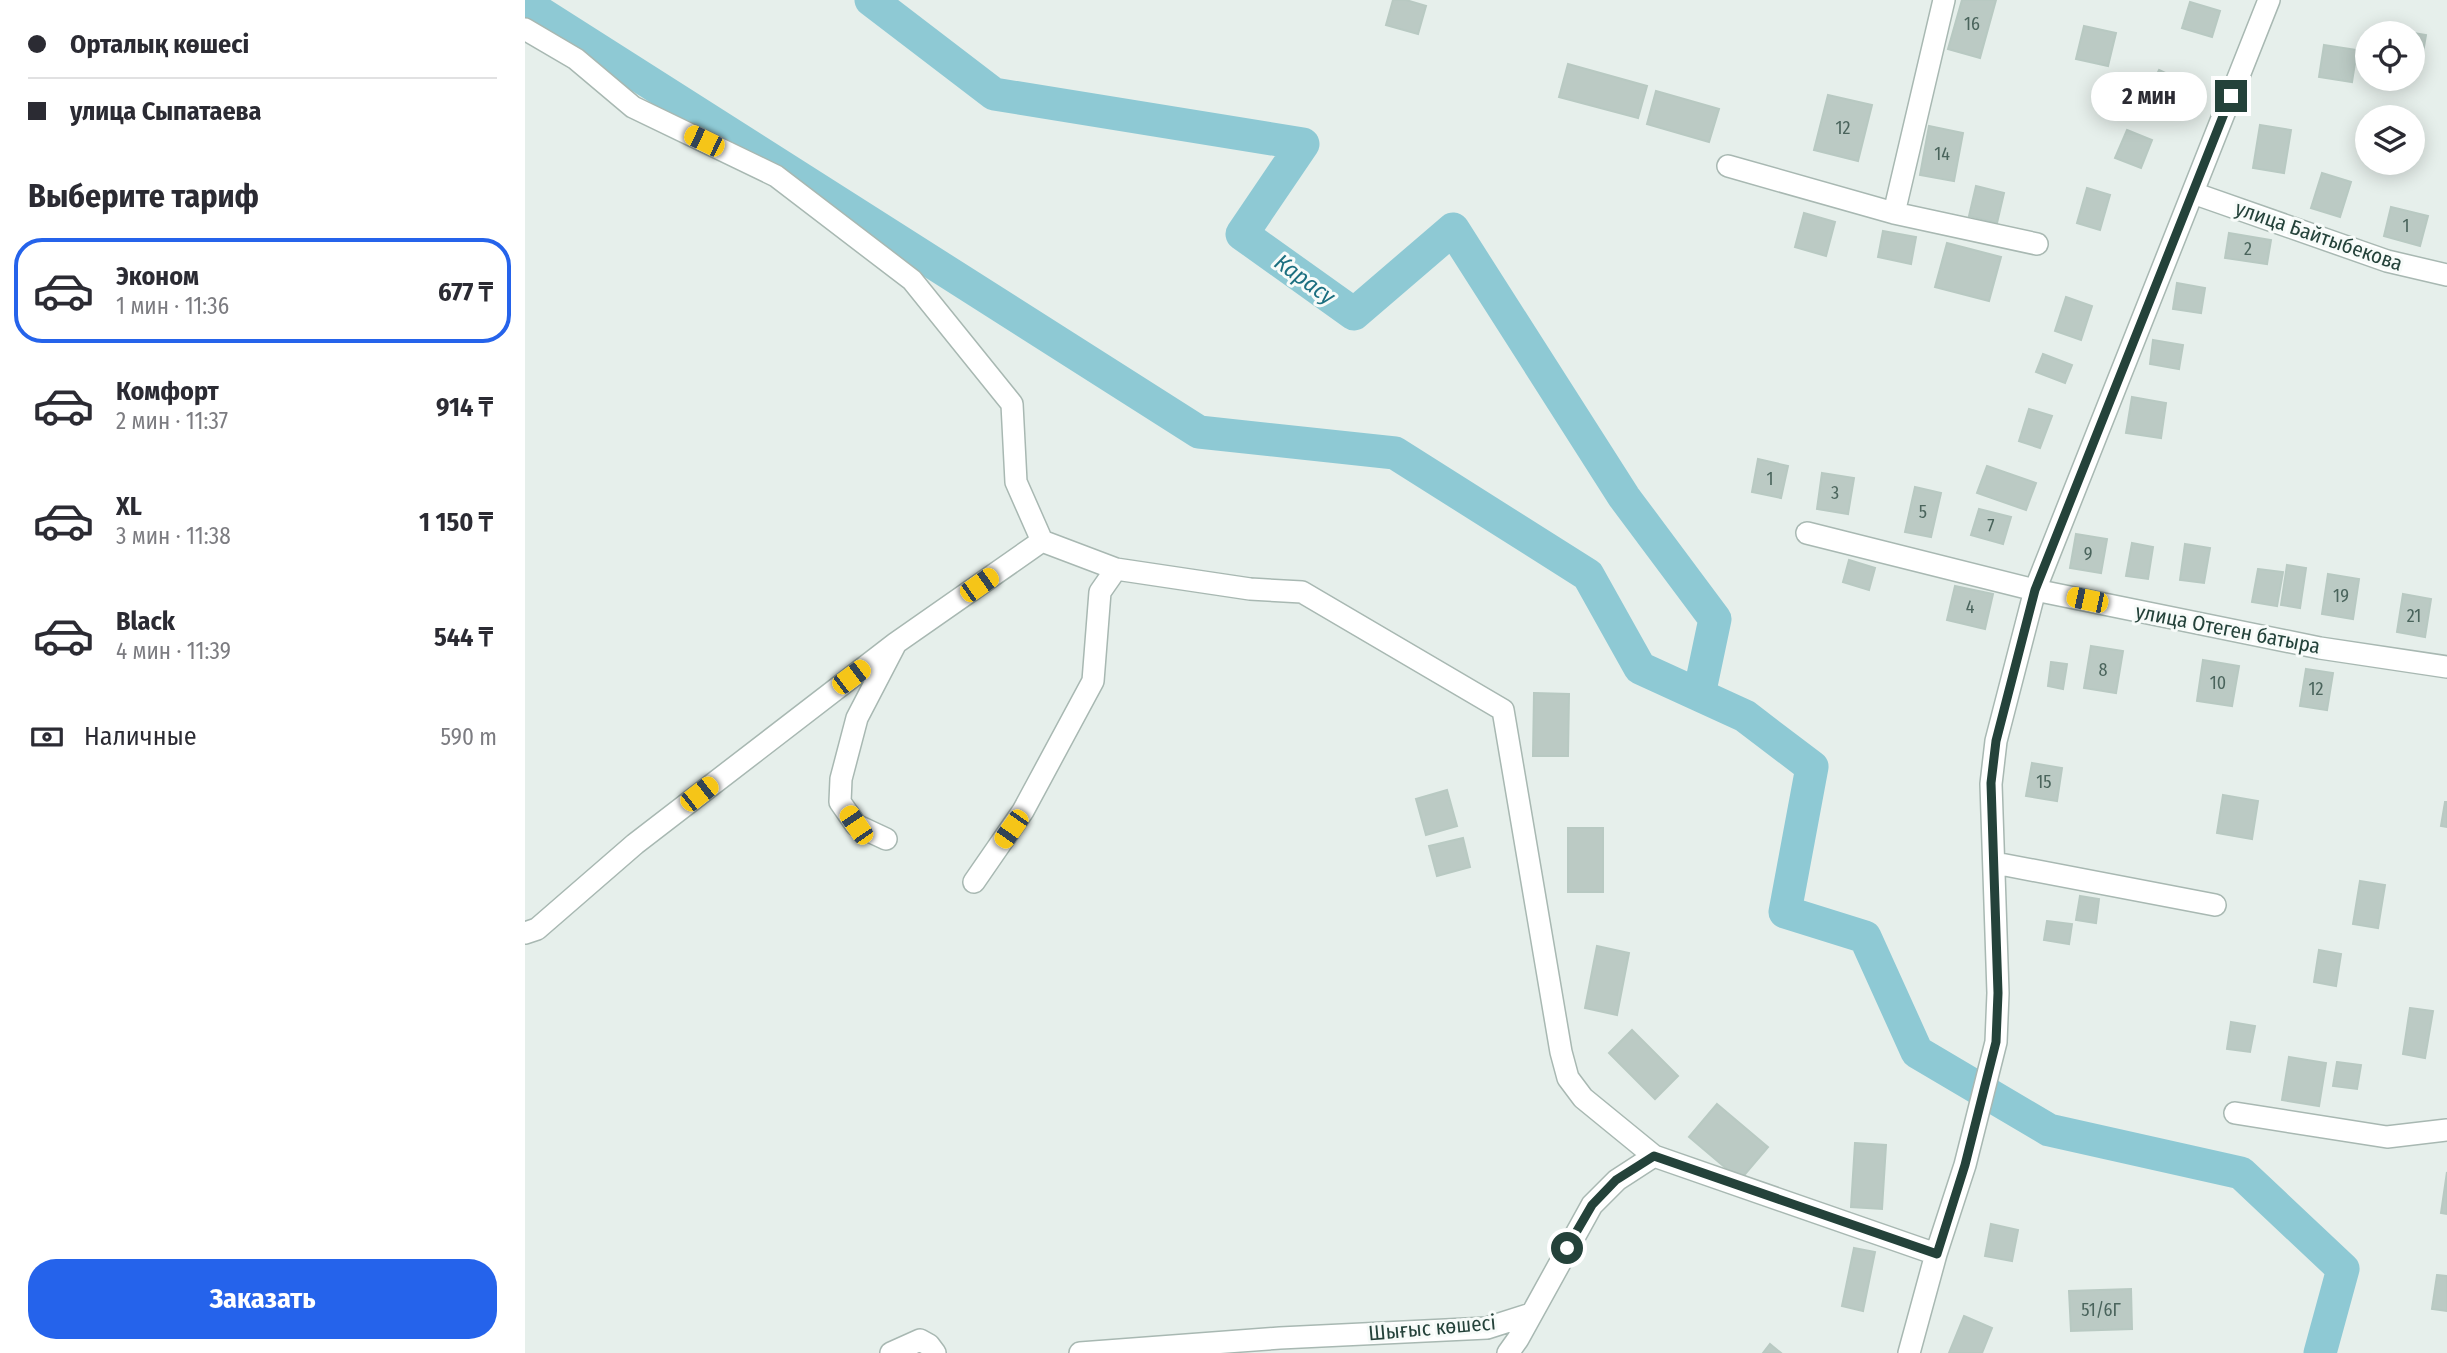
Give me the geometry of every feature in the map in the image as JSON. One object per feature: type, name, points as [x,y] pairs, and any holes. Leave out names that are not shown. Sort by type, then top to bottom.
[{"type":"street","points":[[1894,213],[1944,0]]},
{"type":"street","points":[[1909,1353],[1965,1165],[1996,1042],[1998,993],[1991,783],[1996,741],[2035,590],[2269,0]]},
{"type":"street","points":[[525,29],[576,59],[633,107],[776,176],[912,280],[1012,404],[1016,482],[1042,541],[1116,569],[1250,589],[1302,592],[1503,710],[1561,1052],[1568,1078],[1583,1098],[1654,1156],[1937,1254]]},
{"type":"street","points":[[1728,166],[1894,213],[2037,244]]},
{"type":"street","name":"улица Байтыбекова","points":[[2193,193],[2387,261],[2447,275]]},
{"type":"street","name":"улица Отеген батыра","points":[[1807,533],[2035,590],[2320,648],[2447,667]]},
{"type":"street","points":[[525,933],[537,929],[635,844],[896,643],[1042,541]]},
{"type":"street","points":[[974,882],[1023,811],[1093,681],[1100,592],[1116,569]]},
{"type":"street","points":[[886,839],[856,825],[840,802],[841,779],[857,718],[896,643]]},
{"type":"street","points":[[1995,863],[2215,905]]},
{"type":"street","points":[[2235,1113],[2387,1138],[2447,1130]]},
{"type":"street","points":[[1508,1353],[1592,1205],[1616,1180],[1654,1156]]},
{"type":"street","name":"Шығыс көшесі","points":[[1080,1353],[1280,1338],[1487,1328],[1531,1314]]},
{"type":"street","points":[[891,1353],[920,1340],[929,1345],[935,1353]]},
{"type":"building","points":[[1393,0],[1406,0],[1426,6],[1418,34],[1386,25]]},
{"type":"building","points":[[1962,0],[1996,0],[1980,58],[1948,49]]},
{"type":"building","points":[[2190,2],[2220,11],[2212,37],[2182,28]]},
{"type":"building","points":[[2084,26],[2116,33],[2108,66],[2076,59]]},
{"type":"building","points":[[2324,45],[2355,50],[2352,82],[2319,77]]},
{"type":"building","points":[[1568,64],[1647,86],[1638,118],[1559,97]]},
{"type":"building","points":[[2159,70],[2178,79],[2165,106],[2146,97]]},
{"type":"building","points":[[1656,91],[1719,109],[1709,142],[1647,124]]},
{"type":"building","points":[[1828,95],[1872,105],[1858,161],[1814,150]]},
{"type":"building","points":[[2260,125],[2291,130],[2284,173],[2253,168]]},
{"type":"building","points":[[1929,126],[1963,133],[1954,181],[1920,175]]},
{"type":"building","points":[[2127,130],[2152,140],[2141,168],[2115,158]]},
{"type":"building","points":[[2322,173],[2351,182],[2340,217],[2311,208]]},
{"type":"building","points":[[1976,186],[2004,193],[1997,223],[1969,216]]},
{"type":"building","points":[[2087,188],[2110,195],[2100,230],[2077,223]]},
{"type":"building","points":[[2391,207],[2428,216],[2420,246],[2384,236]]},
{"type":"building","points":[[1804,213],[1835,222],[1826,256],[1795,247]]},
{"type":"building","points":[[1883,231],[1916,237],[1911,264],[1878,257]]},
{"type":"building","points":[[2229,233],[2271,240],[2267,264],[2225,258]]},
{"type":"building","points":[[1947,243],[2001,257],[1989,301],[1935,287]]},
{"type":"building","points":[[2177,283],[2205,288],[2201,313],[2173,309]]},
{"type":"building","points":[[2066,297],[2092,306],[2081,340],[2055,331]]},
{"type":"building","points":[[2153,340],[2183,345],[2179,369],[2150,364]]},
{"type":"building","points":[[2043,354],[2072,365],[2065,383],[2036,372]]},
{"type":"building","points":[[2132,397],[2166,403],[2161,438],[2126,433]]},
{"type":"building","points":[[2029,409],[2052,416],[2040,448],[2019,441]]},
{"type":"building","points":[[1758,459],[1788,466],[1781,498],[1752,492]]},
{"type":"building","points":[[1987,466],[2036,483],[2026,510],[1977,493]]},
{"type":"building","points":[[1822,473],[1854,478],[1848,514],[1817,509]]},
{"type":"building","points":[[1915,487],[1941,493],[1931,537],[1905,532]]},
{"type":"building","points":[[1979,509],[2011,517],[2003,544],[1971,535]]},
{"type":"building","points":[[2076,534],[2107,539],[2101,573],[2070,568]]},
{"type":"building","points":[[2132,543],[2153,547],[2148,579],[2126,576]]},
{"type":"building","points":[[2185,544],[2210,548],[2204,583],[2180,580]]},
{"type":"building","points":[[1849,560],[1875,568],[1869,590],[1843,582]]},
{"type":"building","points":[[2287,565],[2306,568],[2300,608],[2281,605]]},
{"type":"building","points":[[2258,569],[2283,572],[2277,606],[2252,602]]},
{"type":"building","points":[[2328,574],[2359,579],[2353,619],[2322,614]]},
{"type":"building","points":[[1955,586],[1993,594],[1985,629],[1947,620]]},
{"type":"building","points":[[2403,594],[2431,599],[2425,637],[2397,632]]},
{"type":"building","points":[[2091,646],[2123,651],[2116,693],[2084,688]]},
{"type":"building","points":[[2203,660],[2239,666],[2232,706],[2197,701]]},
{"type":"building","points":[[2051,662],[2067,664],[2063,689],[2048,686]]},
{"type":"building","points":[[2306,669],[2333,673],[2327,710],[2300,706]]},
{"type":"building","points":[[1534,693],[1569,694],[1568,756],[1533,756]]},
{"type":"building","points":[[2032,763],[2062,768],[2057,801],[2026,796]]},
{"type":"building","points":[[1447,790],[1457,826],[1426,835],[1416,799]]},
{"type":"building","points":[[2223,795],[2258,801],[2252,839],[2217,833]]},
{"type":"building","points":[[2447,802],[2447,827],[2441,826]]},
{"type":"building","points":[[1568,828],[1603,828],[1603,892],[1568,892]]},
{"type":"building","points":[[1463,838],[1470,867],[1437,876],[1429,846]]},
{"type":"building","points":[[2360,881],[2385,885],[2378,928],[2353,924]]},
{"type":"building","points":[[2080,896],[2099,899],[2096,923],[2076,920]]},
{"type":"building","points":[[2047,921],[2072,924],[2069,944],[2044,940]]},
{"type":"building","points":[[1597,946],[1629,953],[1617,1015],[1585,1008]]},
{"type":"building","points":[[2319,950],[2341,954],[2336,986],[2314,982]]},
{"type":"building","points":[[2410,1008],[2433,1011],[2425,1058],[2403,1054]]},
{"type":"building","points":[[2231,1022],[2255,1026],[2250,1052],[2227,1049]]},
{"type":"building","points":[[1632,1030],[1678,1076],[1655,1099],[1609,1053]]},
{"type":"building","points":[[2289,1057],[2326,1063],[2319,1106],[2282,1100]]},
{"type":"building","points":[[2337,1062],[2361,1065],[2357,1089],[2333,1086]]},
{"type":"building","points":[[1717,1104],[1768,1147],[1740,1180],[1689,1137]]},
{"type":"building","points":[[1855,1143],[1886,1145],[1882,1209],[1851,1207]]},
{"type":"building","points":[[2447,1172],[2447,1214],[2441,1213]]},
{"type":"building","points":[[1991,1224],[2018,1230],[2012,1261],[1985,1256]]},
{"type":"building","points":[[1854,1248],[1875,1252],[1863,1311],[1842,1306]]},
{"type":"building","points":[[2437,1275],[2447,1276],[2447,1311],[2432,1309]]},
{"type":"building","points":[[2131,1289],[2132,1329],[2071,1331],[2069,1291]]},
{"type":"building","points":[[1964,1316],[1992,1328],[1982,1353],[1949,1353]]},
{"type":"building","points":[[1770,1344],[1781,1353],[1763,1353]]},
{"type":"waterway","points":[[528,0],[534,9],[1199,432],[1395,453],[1588,575],[1640,668],[1745,716],[1812,767],[1785,912],[1865,937],[1917,1052],[2049,1130],[2241,1173],[2343,1269],[2320,1353]]},
{"type":"waterway","name":"Карасу","points":[[871,0],[994,94],[1303,144],[1242,234],[1354,314],[1453,229],[1624,497],[1715,619],[1699,695]]},
{"type":"route","points":[[1567,1248],[1592,1205],[1616,1180],[1654,1156],[1937,1254],[1965,1165],[1996,1042],[1998,993],[1991,783],[1996,741],[2035,590],[2231,96]]}]
